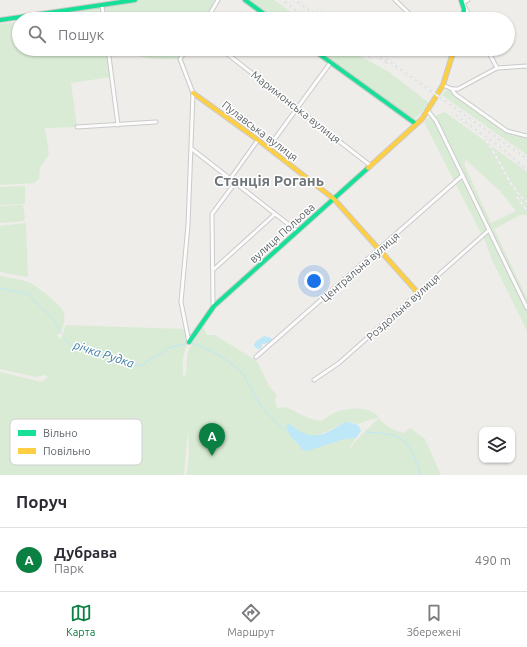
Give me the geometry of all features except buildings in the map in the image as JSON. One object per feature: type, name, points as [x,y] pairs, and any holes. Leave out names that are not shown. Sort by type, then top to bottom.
[{"type":"street","points":[[58,12],[135,0]]},
{"type":"street","points":[[211,12],[218,0]]},
{"type":"street","points":[[245,0],[261,12]]},
{"type":"street","points":[[395,0],[408,12]]},
{"type":"street","points":[[462,1],[468,0]]},
{"type":"street","points":[[462,1],[463,12]]},
{"type":"street","points":[[462,1],[468,12]]},
{"type":"street","points":[[102,6],[103,12]]},
{"type":"street","points":[[0,20],[12,18]]},
{"type":"street","points":[[109,56],[118,125]]},
{"type":"street","points":[[182,56],[180,59],[193,93],[188,225],[181,302],[189,342]]},
{"type":"street","name":"Маримонська вулиця","points":[[230,56],[371,166]]},
{"type":"street","points":[[322,56],[416,124]]},
{"type":"street","name":"вулиця Польова","points":[[189,342],[214,306],[371,166],[428,111],[443,85],[452,56]]},
{"type":"street","points":[[491,56],[497,68]]},
{"type":"street","points":[[268,148],[331,62]]},
{"type":"street","points":[[443,85],[452,89],[458,89],[497,68],[527,66]]},
{"type":"street","points":[[452,89],[456,94],[507,131],[527,136]]},
{"type":"street","name":"Пулавська вулиця","points":[[193,93],[258,140],[334,199],[418,293]]},
{"type":"street","points":[[428,111],[436,121],[527,308]]},
{"type":"street","points":[[77,127],[156,122]]},
{"type":"street","points":[[230,178],[258,140]]},
{"type":"street","points":[[192,149],[297,231]]},
{"type":"street","name":"Центральна вулиця","points":[[256,357],[463,176]]},
{"type":"street","points":[[214,306],[212,214],[235,183]]},
{"type":"street","points":[[213,270],[275,214]]},
{"type":"street","name":"Роздольна вулиця","points":[[314,380],[339,363],[489,230]]},
{"type":"green space","points":[[135,0],[218,0],[211,12],[104,12],[103,10],[103,12],[55,12]]},
{"type":"green space","points":[[245,0],[274,0],[291,12],[261,12]]},
{"type":"green space","points":[[12,23],[12,56],[109,56],[111,77],[71,83],[77,127],[45,128],[49,154],[40,168],[39,179],[34,183],[0,185],[0,24]]},
{"type":"green space","points":[[138,56],[182,56],[180,59]]},
{"type":"green space","points":[[322,56],[360,56],[389,72],[429,103],[420,114],[411,121]]},
{"type":"green space","points":[[447,89],[507,131],[527,136],[527,155],[442,95]]},
{"type":"green space","points":[[445,112],[527,172],[527,215],[520,215],[494,229],[527,298],[527,331],[492,260],[486,243],[425,124],[425,120]],"holes":[[[466,160],[500,191],[516,211],[491,223],[464,164]]]},
{"type":"green space","points":[[25,186],[25,204],[0,205],[0,187]]},
{"type":"green space","points":[[23,205],[25,217],[24,221],[0,223],[0,206]]},
{"type":"green space","points":[[26,223],[28,277],[0,271],[0,226]]},
{"type":"green space","points":[[0,276],[18,279],[32,284],[51,298],[62,309],[64,312],[63,326],[57,335],[61,339],[66,325],[183,329],[189,338],[183,357],[183,377],[185,377],[187,369],[188,351],[203,327],[207,335],[215,335],[257,361],[269,386],[277,395],[275,399],[277,408],[285,407],[308,418],[322,421],[334,413],[342,410],[358,408],[365,409],[378,416],[378,418],[358,424],[345,423],[314,437],[310,437],[298,431],[289,424],[290,436],[300,446],[356,438],[349,450],[358,438],[379,418],[384,424],[393,429],[404,433],[410,428],[425,439],[441,475],[187,475],[189,452],[188,429],[184,475],[0,475],[0,372],[42,382],[48,377],[45,375],[36,377],[0,369]]},
{"type":"water","points":[[264,336],[271,338],[272,340],[269,343],[262,344],[261,349],[258,349],[254,346],[257,341]]},
{"type":"water","points":[[345,422],[353,423],[359,426],[361,431],[356,438],[345,439],[307,451],[301,449],[290,436],[286,425],[289,424],[304,433],[317,435],[330,431]]},
{"type":"waterway","name":"річка Рудка","points":[[0,288],[27,294],[53,319],[62,334]]},
{"type":"waterway","name":"річка Рудка","points":[[64,338],[72,346],[140,366],[169,348],[188,343]]},
{"type":"waterway","name":"річка Рудка","points":[[191,343],[218,354],[236,367],[244,376],[252,391],[268,414],[277,424],[289,432]]},
{"type":"waterway","name":"річка Рудка","points":[[366,432],[390,435],[398,437],[404,441],[412,453],[421,475]]},
{"type":"railway","points":[[282,0],[298,12]]},
{"type":"railway","points":[[295,0],[311,12]]},
{"type":"railway","points":[[367,56],[372,59]]},
{"type":"railway","points":[[377,56],[387,63]]},
{"type":"railway","points":[[383,57],[527,159]]},
{"type":"railway","points":[[453,113],[503,149],[527,170]]},
{"type":"railway","points":[[486,141],[515,189],[527,202]]},
{"type":"railway","points":[[517,197],[527,211]]},
{"type":"traffic: fast","points":[[54,12],[135,0]]},
{"type":"traffic: fast","points":[[245,0],[261,12]]},
{"type":"traffic: fast","points":[[461,0],[464,12]]},
{"type":"traffic: fast","points":[[0,20],[12,18]]},
{"type":"traffic: fast","points":[[322,56],[416,124]]},
{"type":"traffic: fast","points":[[189,342],[214,306],[368,168]]},
{"type":"traffic: slow","points":[[368,168],[422,119],[443,85],[452,56]]},
{"type":"traffic: slow","points":[[193,93],[258,140],[334,199],[418,293]]},
{"type":"place","name":"Дубрава","points":[[212,456]]},
{"type":"district","name":"Станція Рогань","points":[[269,180]]}]
